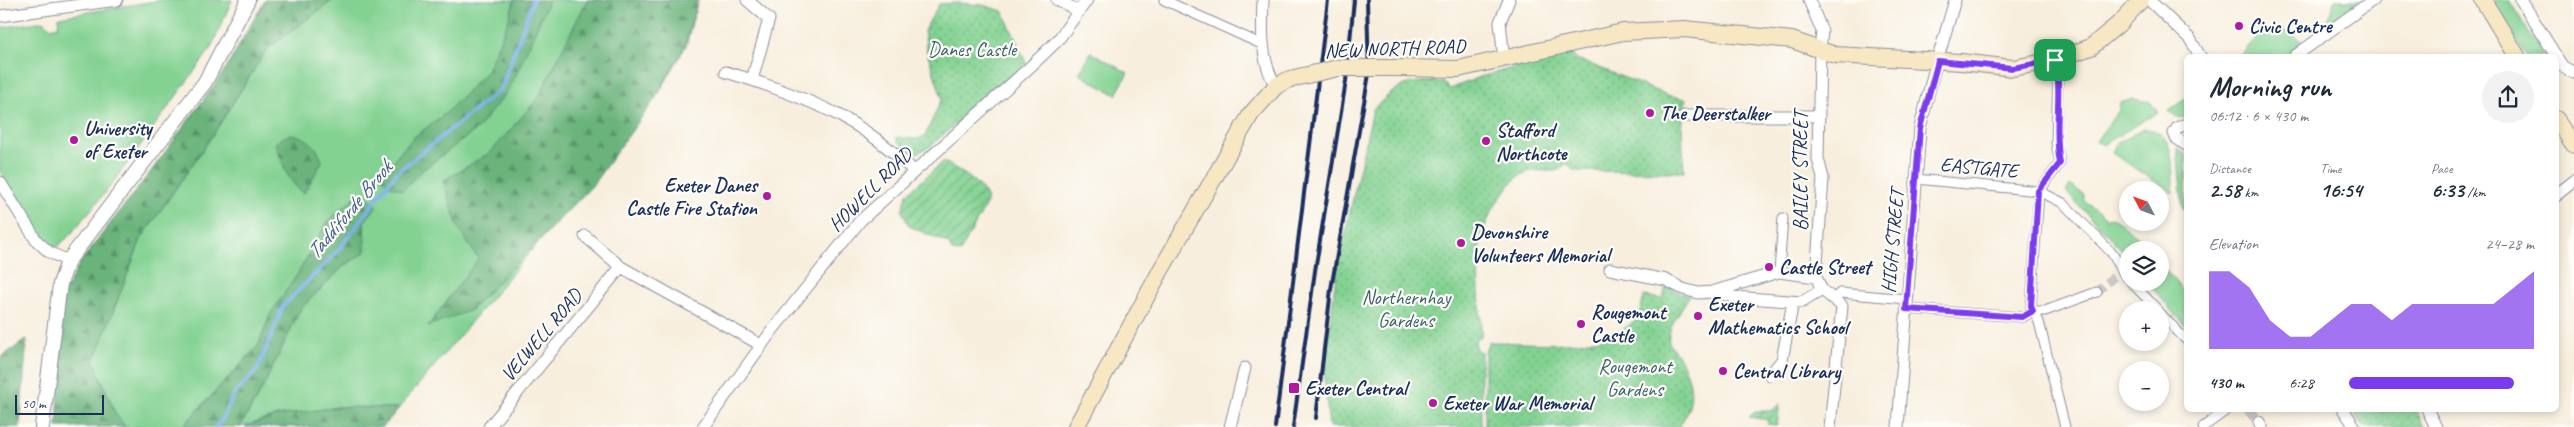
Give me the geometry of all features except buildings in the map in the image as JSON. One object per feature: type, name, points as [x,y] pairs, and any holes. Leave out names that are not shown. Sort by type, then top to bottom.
[{"type":"main road","name":"NEW NORTH ROAD","points":[[1283,83],[1338,68],[1458,69],[1504,60],[1552,47],[1642,29],[1713,30],[1792,40],[1836,55],[2013,68],[2054,54],[2091,47],[2122,22],[2141,0]]},
{"type":"main road","points":[[2483,0],[2516,54]]},
{"type":"main road","points":[[1076,427],[1162,268],[1247,122],[1283,83]]},
{"type":"main road","points":[[2559,123],[2574,144]]},
{"type":"street","points":[[0,16],[117,0]]},
{"type":"street","points":[[42,427],[60,284],[68,261],[205,82],[248,0]]},
{"type":"street","points":[[747,0],[769,19],[752,80]]},
{"type":"street","points":[[1057,0],[1079,11]]},
{"type":"street","name":"HOWELL ROAD","points":[[705,424],[761,345],[860,221],[1058,40],[1087,0]]},
{"type":"street","points":[[1164,0],[1263,45]]},
{"type":"street","points":[[1263,0],[1263,45],[1271,79],[1283,83]]},
{"type":"street","points":[[1504,60],[1500,22],[1509,0]]},
{"type":"street","name":"BAILEY STREET","points":[[1809,0],[1822,31],[1818,159],[1822,178],[1816,276],[1822,290]]},
{"type":"street","name":"HIGH STREET","points":[[1898,427],[1920,128],[1955,0]]},
{"type":"street","points":[[2149,0],[2190,38],[2199,54]]},
{"type":"street","points":[[2298,54],[2373,0]]},
{"type":"street","points":[[2521,0],[2555,54]]},
{"type":"street","points":[[2054,54],[2059,95],[2056,143],[2060,163],[2038,191],[2031,306],[2039,322],[2065,427]]},
{"type":"street","points":[[2559,61],[2562,66],[2574,74]]},
{"type":"street","points":[[726,72],[801,97],[846,117],[882,141],[914,170]]},
{"type":"street","points":[[1684,116],[1819,116]]},
{"type":"street","points":[[2181,126],[2174,133],[2176,138],[2184,144]]},
{"type":"street","name":"EASTGATE","points":[[1916,179],[2038,191]]},
{"type":"street","points":[[2559,193],[2574,181]]},
{"type":"street","points":[[0,182],[36,240],[49,252],[68,261]]},
{"type":"street","points":[[2038,191],[2063,203],[2116,258],[2119,273]]},
{"type":"street","points":[[1779,272],[1783,218]]},
{"type":"street","points":[[585,236],[621,267],[761,345]]},
{"type":"street","name":"VELWELL ROAD","points":[[489,427],[621,267]]},
{"type":"street","points":[[1610,269],[1666,280],[1683,289],[1698,293],[1712,292],[1779,272],[1816,276]]},
{"type":"street","points":[[1712,292],[1733,297],[1793,302],[1809,300],[1822,290],[1842,306],[1830,427]]},
{"type":"street","points":[[2140,291],[2150,301]]},
{"type":"street","points":[[1834,298],[1840,294],[1906,304],[2022,317],[2033,311],[2045,310],[2097,292]]},
{"type":"street","points":[[1770,375],[1782,360],[1793,302]]},
{"type":"street","points":[[2169,322],[2184,338]]},
{"type":"street","points":[[1230,427],[1245,368]]},
{"type":"street","points":[[2203,427],[2224,412]]},
{"type":"street","points":[[2345,412],[2355,427]]},
{"type":"street","points":[[2428,412],[2436,427]]},
{"type":"street","points":[[705,424],[718,427]]},
{"type":"green space","name":"University of Exeter","points":[[161,0],[232,0],[210,50],[109,188],[69,236],[57,247],[42,243],[0,171],[0,28],[44,21],[51,28],[58,26],[59,17]]},
{"type":"green space","points":[[265,0],[333,0],[267,49],[214,133],[141,239],[94,361],[115,413],[125,427],[57,427],[63,295],[81,261],[152,170],[225,70]]},
{"type":"green space","points":[[333,0],[698,0],[686,46],[659,93],[591,185],[540,240],[399,408],[338,407],[277,416],[240,427],[261,391],[301,308],[344,266],[365,252],[364,222],[297,275],[271,313],[258,346],[182,427],[125,427],[115,413],[94,361],[141,239],[214,133],[267,49]]},
{"type":"green space","points":[[514,0],[549,0],[510,88],[477,129],[424,169],[403,190],[390,186],[381,175],[413,138],[447,112],[487,71],[509,19]]},
{"type":"green space","points":[[587,0],[698,0],[685,45],[655,99],[591,187],[471,310],[428,326],[478,259],[458,227],[443,181],[491,152],[538,98]]},
{"type":"green space","points":[[2335,0],[2363,0],[2325,27]]},
{"type":"green space","points":[[2491,0],[2509,0],[2542,54],[2525,54]]},
{"type":"green space","name":"Danes Castle","points":[[939,4],[982,5],[1003,11],[1027,65],[983,99],[931,146],[915,154],[897,141],[897,137],[917,139],[925,136],[942,98],[927,52],[924,31]]},
{"type":"green space","points":[[2280,30],[2290,32],[2303,42],[2287,54],[2242,54],[2259,35]]},
{"type":"green space","name":"Northernhay Gardens","points":[[1572,51],[1572,55],[1577,59],[1667,95],[1686,99],[1682,127],[1684,172],[1574,171],[1567,163],[1558,170],[1526,172],[1518,177],[1512,182],[1490,215],[1483,232],[1480,248],[1478,265],[1481,337],[1476,337],[1475,349],[1481,352],[1481,427],[1329,427],[1324,374],[1336,274],[1373,109],[1404,85],[1419,82],[1442,82],[1450,89],[1480,77]]},
{"type":"green space","points":[[1091,52],[1128,73],[1116,95],[1079,74]]},
{"type":"green space","points":[[2134,99],[2150,102],[2158,112],[2103,145],[2096,141],[2119,110],[2120,103]]},
{"type":"green space","points":[[2184,100],[2184,118],[2177,117],[2169,111]]},
{"type":"green space","points":[[2144,129],[2155,131],[2162,136],[2167,143],[2172,162],[2173,193],[2169,190],[2169,181],[2155,181],[2112,153],[2118,142]]},
{"type":"green space","points":[[290,134],[302,137],[311,143],[318,151],[322,162],[304,193],[298,189],[289,177],[276,142]]},
{"type":"green space","points":[[2177,148],[2184,153],[2184,209]]},
{"type":"green space","points":[[944,161],[977,184],[986,196],[987,203],[960,252],[952,251],[949,244],[909,226],[902,211],[907,194]]},
{"type":"green space","points":[[2070,185],[2084,195],[2084,201],[2107,218],[2112,217],[2119,222],[2119,231],[2131,231],[2144,241],[2119,241],[2119,247],[2066,192]]},
{"type":"green space","points":[[365,195],[377,206],[364,222],[365,252],[344,266],[301,308],[261,391],[240,427],[182,427],[258,346],[271,313],[297,275],[326,224],[353,198]]},
{"type":"green space","points":[[2169,274],[2184,293],[2184,325],[2169,307],[2169,301],[2164,301],[2155,291],[2169,291]]},
{"type":"green space","name":"Rougemont Gardens","points":[[1666,287],[1689,296],[1672,324],[1669,336],[1670,344],[1685,367],[1691,393],[1688,410],[1679,427],[1485,427],[1485,352],[1489,342],[1545,344],[1586,341],[1605,337],[1621,331],[1634,321],[1642,306],[1644,296],[1663,299]]},
{"type":"green space","points":[[27,339],[20,427],[0,427],[0,358]]},
{"type":"green space","points":[[1780,404],[1777,425],[1768,424],[1768,420],[1749,417],[1756,411],[1771,411]]},
{"type":"green space","points":[[338,407],[399,408],[383,427],[245,427],[277,416]]},
{"type":"green space","points":[[2353,412],[2417,412],[2425,427],[2364,427]]},
{"type":"waterway","name":"Taddiforde Brook","points":[[215,427],[222,420],[233,396],[258,369],[283,306],[337,252],[396,173],[501,89],[533,0]]},
{"type":"tunnel","points":[[2097,292],[2117,274]]},
{"type":"tunnel","points":[[2251,412],[2259,422]]},
{"type":"railway","points":[[1275,427],[1328,0]]},
{"type":"railway","points":[[1293,427],[1315,271],[1346,81],[1354,0]]},
{"type":"railway","points":[[1316,418],[1331,289],[1369,74],[1367,0]]},
{"type":"place","name":"Civic Centre","points":[[2239,26]]},
{"type":"place","name":"The Deerstalker","points":[[1650,113]]},
{"type":"place","name":"University of Exeter","points":[[74,140]]},
{"type":"place","name":"Stafford Northcote","points":[[1486,141]]},
{"type":"place","name":"Exeter Danes Castle Fire Station","points":[[767,196]]},
{"type":"place","name":"Devonshire Volunteers Memorial","points":[[1461,243]]},
{"type":"place","name":"Castle Street","points":[[1769,267]]},
{"type":"place","name":"Exeter Mathematics School","points":[[1698,316]]},
{"type":"place","name":"Rougemont Castle","points":[[1581,324]]},
{"type":"place","name":"Central Library","points":[[1723,371]]},
{"type":"place","name":"Exeter Central","points":[[1294,388]]},
{"type":"place","name":"Exeter War Memorial","points":[[1433,403]]},
{"type":"route","points":[[2055,60],[2058,75],[2059,104],[2056,143],[2060,163],[2038,191],[2031,306],[2033,311],[2022,317],[1906,309],[1920,128],[1938,61],[2013,68],[2055,60]]}]
